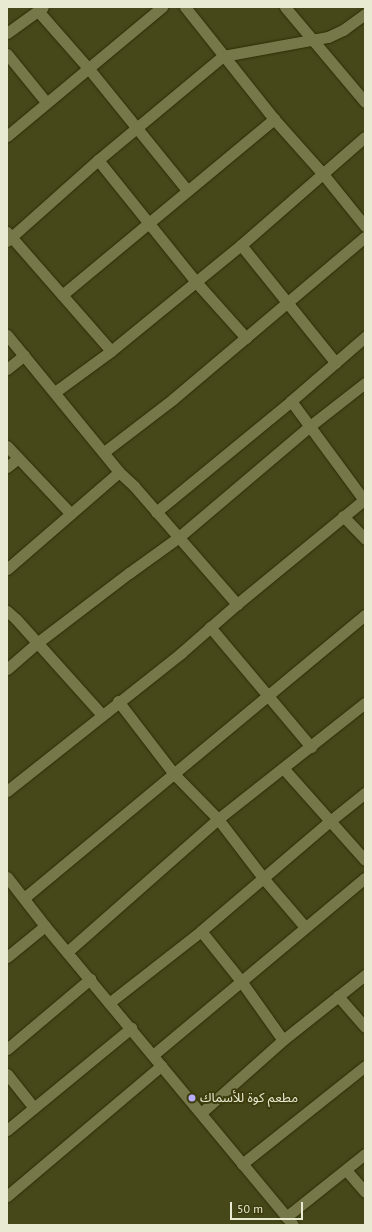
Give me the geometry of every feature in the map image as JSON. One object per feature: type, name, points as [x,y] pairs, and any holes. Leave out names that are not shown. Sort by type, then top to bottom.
[{"type":"street","points":[[7,136],[162,7]]},
{"type":"street","points":[[185,7],[274,119],[323,174],[361,212],[365,226]]},
{"type":"street","points":[[285,7],[311,40],[365,102]]},
{"type":"street","points":[[7,33],[41,9],[187,190]]},
{"type":"street","points":[[112,351],[8,237],[223,56],[336,34],[365,14]]},
{"type":"street","points":[[7,54],[46,102]]},
{"type":"street","points":[[62,295],[148,222],[274,119]]},
{"type":"street","points":[[55,392],[112,351],[241,245],[365,137]]},
{"type":"street","points":[[98,160],[196,282],[246,338]]},
{"type":"street","points":[[104,452],[173,399],[365,237]]},
{"type":"street","points":[[241,245],[336,363]]},
{"type":"street","points":[[7,335],[119,472],[134,486],[237,604]]},
{"type":"street","points":[[156,512],[291,401],[365,337]]},
{"type":"street","points":[[7,369],[24,355]]},
{"type":"street","points":[[7,669],[37,643],[128,573],[179,537],[310,426],[365,383]]},
{"type":"street","points":[[7,791],[118,701],[181,653],[237,604],[343,516],[365,500],[291,401]]},
{"type":"street","points":[[7,446],[70,514]]},
{"type":"street","points":[[7,467],[18,458]]},
{"type":"street","points":[[7,569],[119,472]]},
{"type":"street","points":[[343,516],[365,539]]},
{"type":"street","points":[[7,611],[102,715]]},
{"type":"street","points":[[24,898],[365,615]]},
{"type":"street","points":[[210,627],[268,694],[311,747]]},
{"type":"street","points":[[118,701],[174,774],[218,818],[264,879],[305,927]]},
{"type":"street","points":[[66,952],[218,818],[311,747],[365,703]]},
{"type":"street","points":[[283,768],[365,860]]},
{"type":"street","points":[[109,1002],[201,931],[264,879],[330,820],[365,793]]},
{"type":"street","points":[[7,877],[66,952],[131,1028],[289,1221],[365,1154]]},
{"type":"street","points":[[153,1055],[365,878]]},
{"type":"street","points":[[7,957],[45,926]]},
{"type":"street","points":[[201,931],[241,980],[283,1040]]},
{"type":"street","points":[[201,1113],[283,1040],[365,975]]},
{"type":"street","points":[[7,1049],[90,979]]},
{"type":"street","points":[[338,996],[365,1027]]},
{"type":"street","points":[[7,1130],[131,1028]]},
{"type":"street","points":[[7,1196],[161,1066]]},
{"type":"street","points":[[242,1164],[365,1066]]},
{"type":"street","points":[[7,1074],[34,1108]]},
{"type":"street","points":[[346,1170],[365,1192]]},
{"type":"place","name":"مطعم كوة للأسماك","points":[[192,1098]]}]
